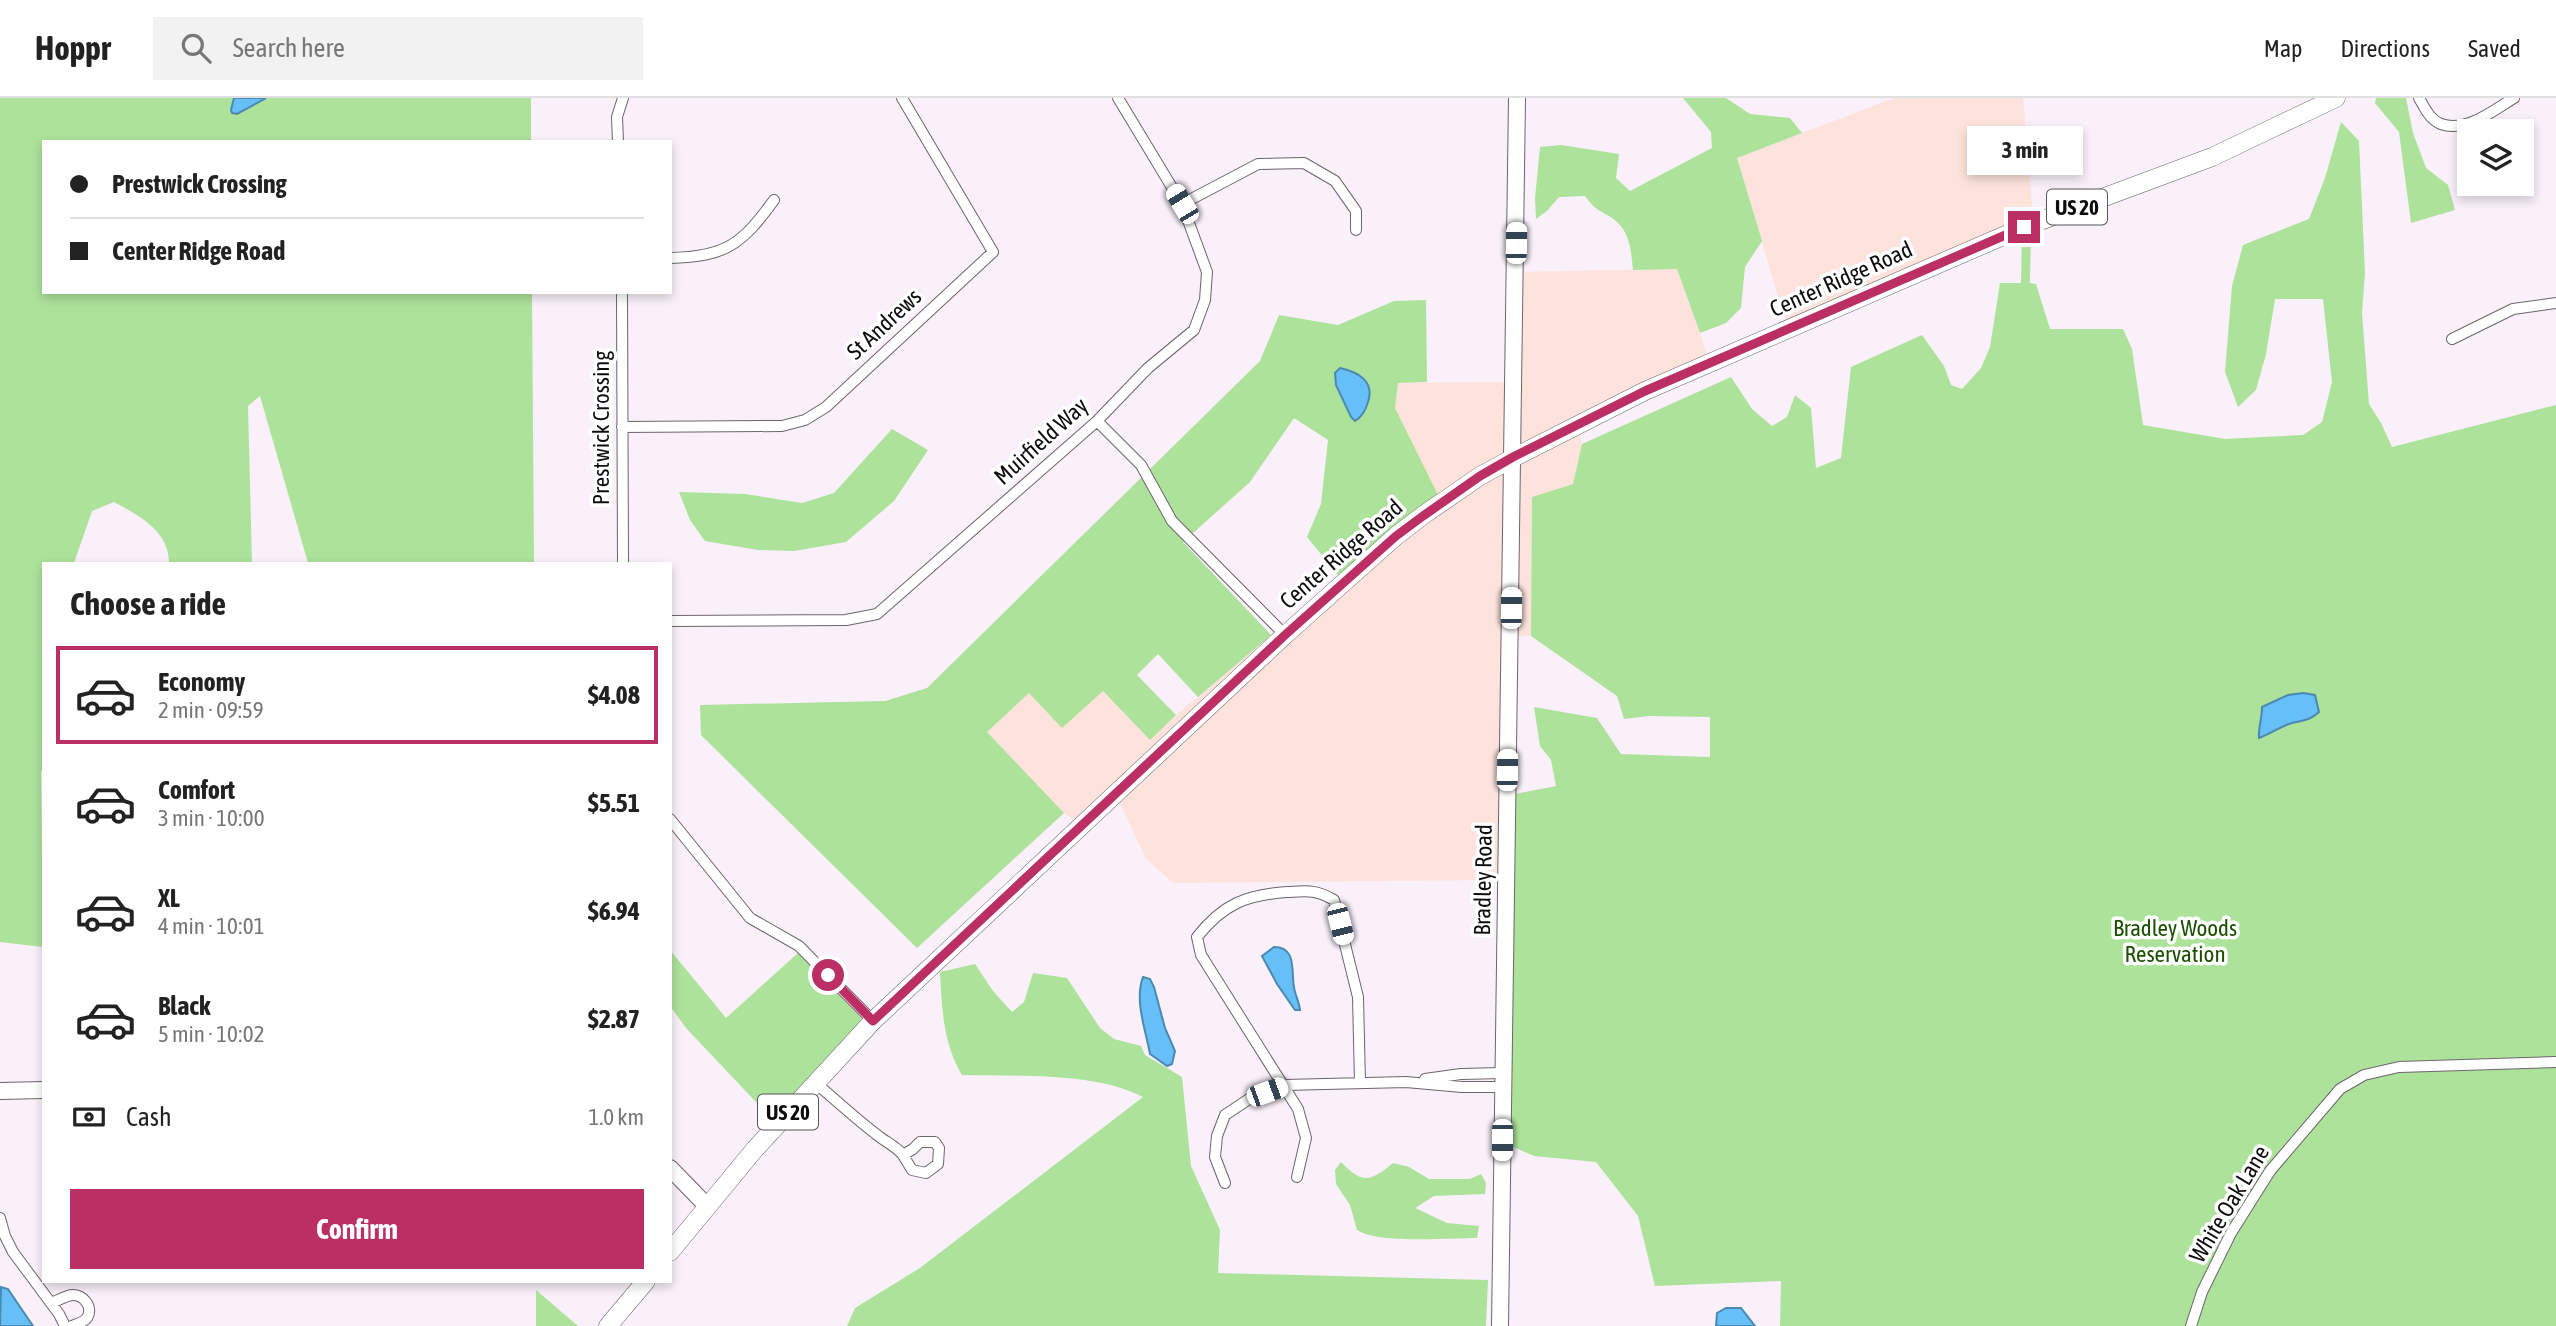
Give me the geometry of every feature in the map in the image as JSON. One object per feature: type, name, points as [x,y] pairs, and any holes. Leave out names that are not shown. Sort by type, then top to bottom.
[{"type":"main road","name":"Center Ridge Road","points":[[672,1250],[814,1082],[873,1021],[1285,635],[1405,529],[1480,476],[1645,391],[2024,227],[2212,157],[2336,98]]},
{"type":"main road","points":[[608,1326],[644,1283]]},
{"type":"street","points":[[618,140],[617,117],[623,98]]},
{"type":"street","name":"St Andrews","points":[[622,427],[782,426],[806,420],[826,407],[993,252],[902,98]]},
{"type":"street","name":"Muirfield Way","points":[[672,621],[846,620],[877,614],[1097,421],[1148,368],[1194,330],[1205,300],[1207,272],[1182,204],[1118,98]]},
{"type":"street","name":"Bradley Road","points":[[1500,1326],[1517,98]]},
{"type":"street","points":[[2419,98],[2432,118],[2441,124],[2467,125],[2514,98]]},
{"type":"street","points":[[1182,204],[1258,164],[1304,163],[1335,181],[1356,211],[1356,230]]},
{"type":"street","points":[[672,258],[701,257],[729,248],[753,228],[774,200]]},
{"type":"street","name":"Prestwick Crossing","points":[[622,294],[623,562]]},
{"type":"street","points":[[2452,339],[2513,309],[2556,303]]},
{"type":"street","points":[[1097,421],[1141,465],[1172,521],[1285,635]]},
{"type":"street","points":[[672,820],[750,918],[799,946],[873,1021]]},
{"type":"street","points":[[1297,1177],[1306,1138],[1298,1108],[1197,946],[1197,937],[1210,921],[1229,906],[1263,894],[1315,890],[1334,900],[1358,997],[1360,1083]]},
{"type":"street","name":"White Oak Lane","points":[[2191,1326],[2202,1292],[2231,1233],[2270,1171],[2340,1089],[2364,1075],[2399,1067],[2556,1062]]},
{"type":"street","points":[[1225,1183],[1215,1157],[1217,1136],[1225,1115],[1250,1099],[1285,1085],[1406,1082],[1461,1074],[1502,1080]]},
{"type":"street","points":[[814,1082],[903,1155]]},
{"type":"street","points":[[0,1091],[42,1090]]},
{"type":"street","points":[[672,1170],[708,1206]]},
{"type":"street","points":[[0,1218],[10,1247],[65,1326]]},
{"type":"street","points":[[51,1303],[70,1295],[79,1296],[86,1301],[88,1316],[84,1321],[72,1326]]},
{"type":"shaded area","points":[[1894,98],[2023,98],[2033,218],[1786,323],[1737,158]]},
{"type":"shaded area","points":[[1677,269],[1708,356],[1576,421],[1582,444],[1573,484],[1532,497],[1531,636],[1505,637],[1500,880],[1173,883],[1146,859],[1118,799],[1085,829],[1064,813],[987,732],[1030,692],[1103,691],[1150,739],[1271,635],[1439,498],[1395,408],[1398,383],[1509,382],[1511,272]]},
{"type":"green space","points":[[0,98],[531,98],[531,140],[42,140],[42,294],[532,294],[534,562],[308,562],[260,396],[248,406],[252,562],[169,562],[164,542],[143,519],[114,502],[92,511],[74,562],[42,562],[42,947],[0,942]]},
{"type":"green space","points":[[1683,98],[1726,98],[1750,114],[1790,118],[1802,133],[1737,158],[1762,241],[1745,267],[1741,308],[1726,323],[1700,333],[1677,269],[1633,270],[1623,228],[1585,196],[1559,197],[1536,219],[1535,198],[1540,147],[1561,145],[1619,154],[1616,178],[1630,191],[1712,148],[1711,132]]},
{"type":"green space","points":[[2376,98],[2406,98],[2413,133],[2426,168],[2448,185],[2455,210],[2411,223],[2399,132],[2375,103]]},
{"type":"green space","name":"Bradley Woods Reservation","points":[[2341,122],[2359,141],[2365,273],[2362,313],[2369,404],[2392,447],[2556,405],[2556,1326],[1780,1326],[1781,1281],[1655,1286],[1638,1216],[1596,1162],[1534,1156],[1509,1145],[1515,794],[1556,786],[1551,760],[1540,746],[1534,707],[1597,718],[1621,754],[1710,757],[1710,717],[1649,716],[1624,719],[1617,696],[1531,636],[1532,497],[1573,484],[1582,444],[1731,377],[1752,409],[1772,426],[1787,417],[1795,395],[1811,408],[1816,468],[1841,458],[1851,367],[1922,335],[1944,366],[1951,385],[1962,389],[1981,368],[1990,347],[2000,283],[2021,283],[2022,230],[2031,227],[2030,283],[2036,284],[2050,329],[2123,329],[2132,349],[2143,425],[2225,439],[2303,435],[2322,422],[2332,382],[2323,299],[2275,299],[2266,354],[2256,390],[2238,407],[2225,372],[2232,286],[2243,245],[2309,219],[2325,178]]},
{"type":"green space","points":[[1426,300],[1427,382],[1398,383],[1395,408],[1439,497],[1341,579],[1307,537],[1321,504],[1328,440],[1294,418],[1250,482],[1183,542],[1271,635],[1198,697],[1158,654],[1137,675],[1176,715],[1150,740],[1103,691],[1062,728],[1029,693],[987,732],[1064,813],[917,948],[701,735],[700,705],[885,701],[927,688],[1260,361],[1279,315],[1338,325],[1394,301]],"holes":[[[1336,385],[1367,405],[1360,418],[1351,417]]]},
{"type":"green space","points":[[892,429],[928,450],[894,501],[846,542],[794,551],[758,550],[705,541],[690,520],[679,492],[745,494],[802,503],[834,493]]},
{"type":"green space","points":[[672,952],[726,1018],[798,953],[865,1022],[772,1119],[686,1028],[672,1009]]},
{"type":"green space","points":[[975,964],[993,991],[1012,1012],[1024,1002],[1033,973],[1067,978],[1100,1028],[1114,1039],[1141,1046],[1145,1055],[1182,1077],[1191,1166],[1220,1230],[1218,1273],[1488,1280],[1486,1326],[847,1326],[855,1308],[920,1268],[1143,1097],[1123,1089],[1078,1079],[962,1075],[947,1038],[940,972]]},
{"type":"green space","points":[[1341,1162],[1355,1174],[1366,1178],[1378,1174],[1393,1163],[1409,1167],[1429,1179],[1470,1179],[1481,1174],[1486,1183],[1485,1194],[1434,1196],[1415,1208],[1447,1223],[1479,1226],[1477,1238],[1397,1239],[1357,1230],[1350,1205],[1336,1184],[1335,1170]]},
{"type":"green space","points":[[536,1290],[578,1326],[536,1326]]},
{"type":"water","points":[[234,98],[266,98],[237,114],[231,110]]},
{"type":"water","points":[[1340,368],[1359,375],[1369,388],[1366,407],[1355,421],[1336,385],[1335,373]]},
{"type":"water","points":[[2288,695],[2315,695],[2319,712],[2309,719],[2288,724],[2259,738],[2262,707]]},
{"type":"water","points":[[1274,947],[1281,948],[1290,955],[1300,1010],[1295,1010],[1262,956]]},
{"type":"water","points":[[1143,977],[1150,979],[1154,987],[1165,1028],[1175,1051],[1172,1064],[1167,1066],[1150,1054],[1140,1005]]},
{"type":"water","points":[[1,1287],[8,1289],[33,1326],[0,1326]]},
{"type":"water","points":[[1726,1308],[1741,1308],[1755,1326],[1716,1326],[1717,1313]]},
{"type":"route","points":[[828,975],[873,1021],[1285,635],[1396,536],[1480,476],[1645,391],[2024,227]]}]
